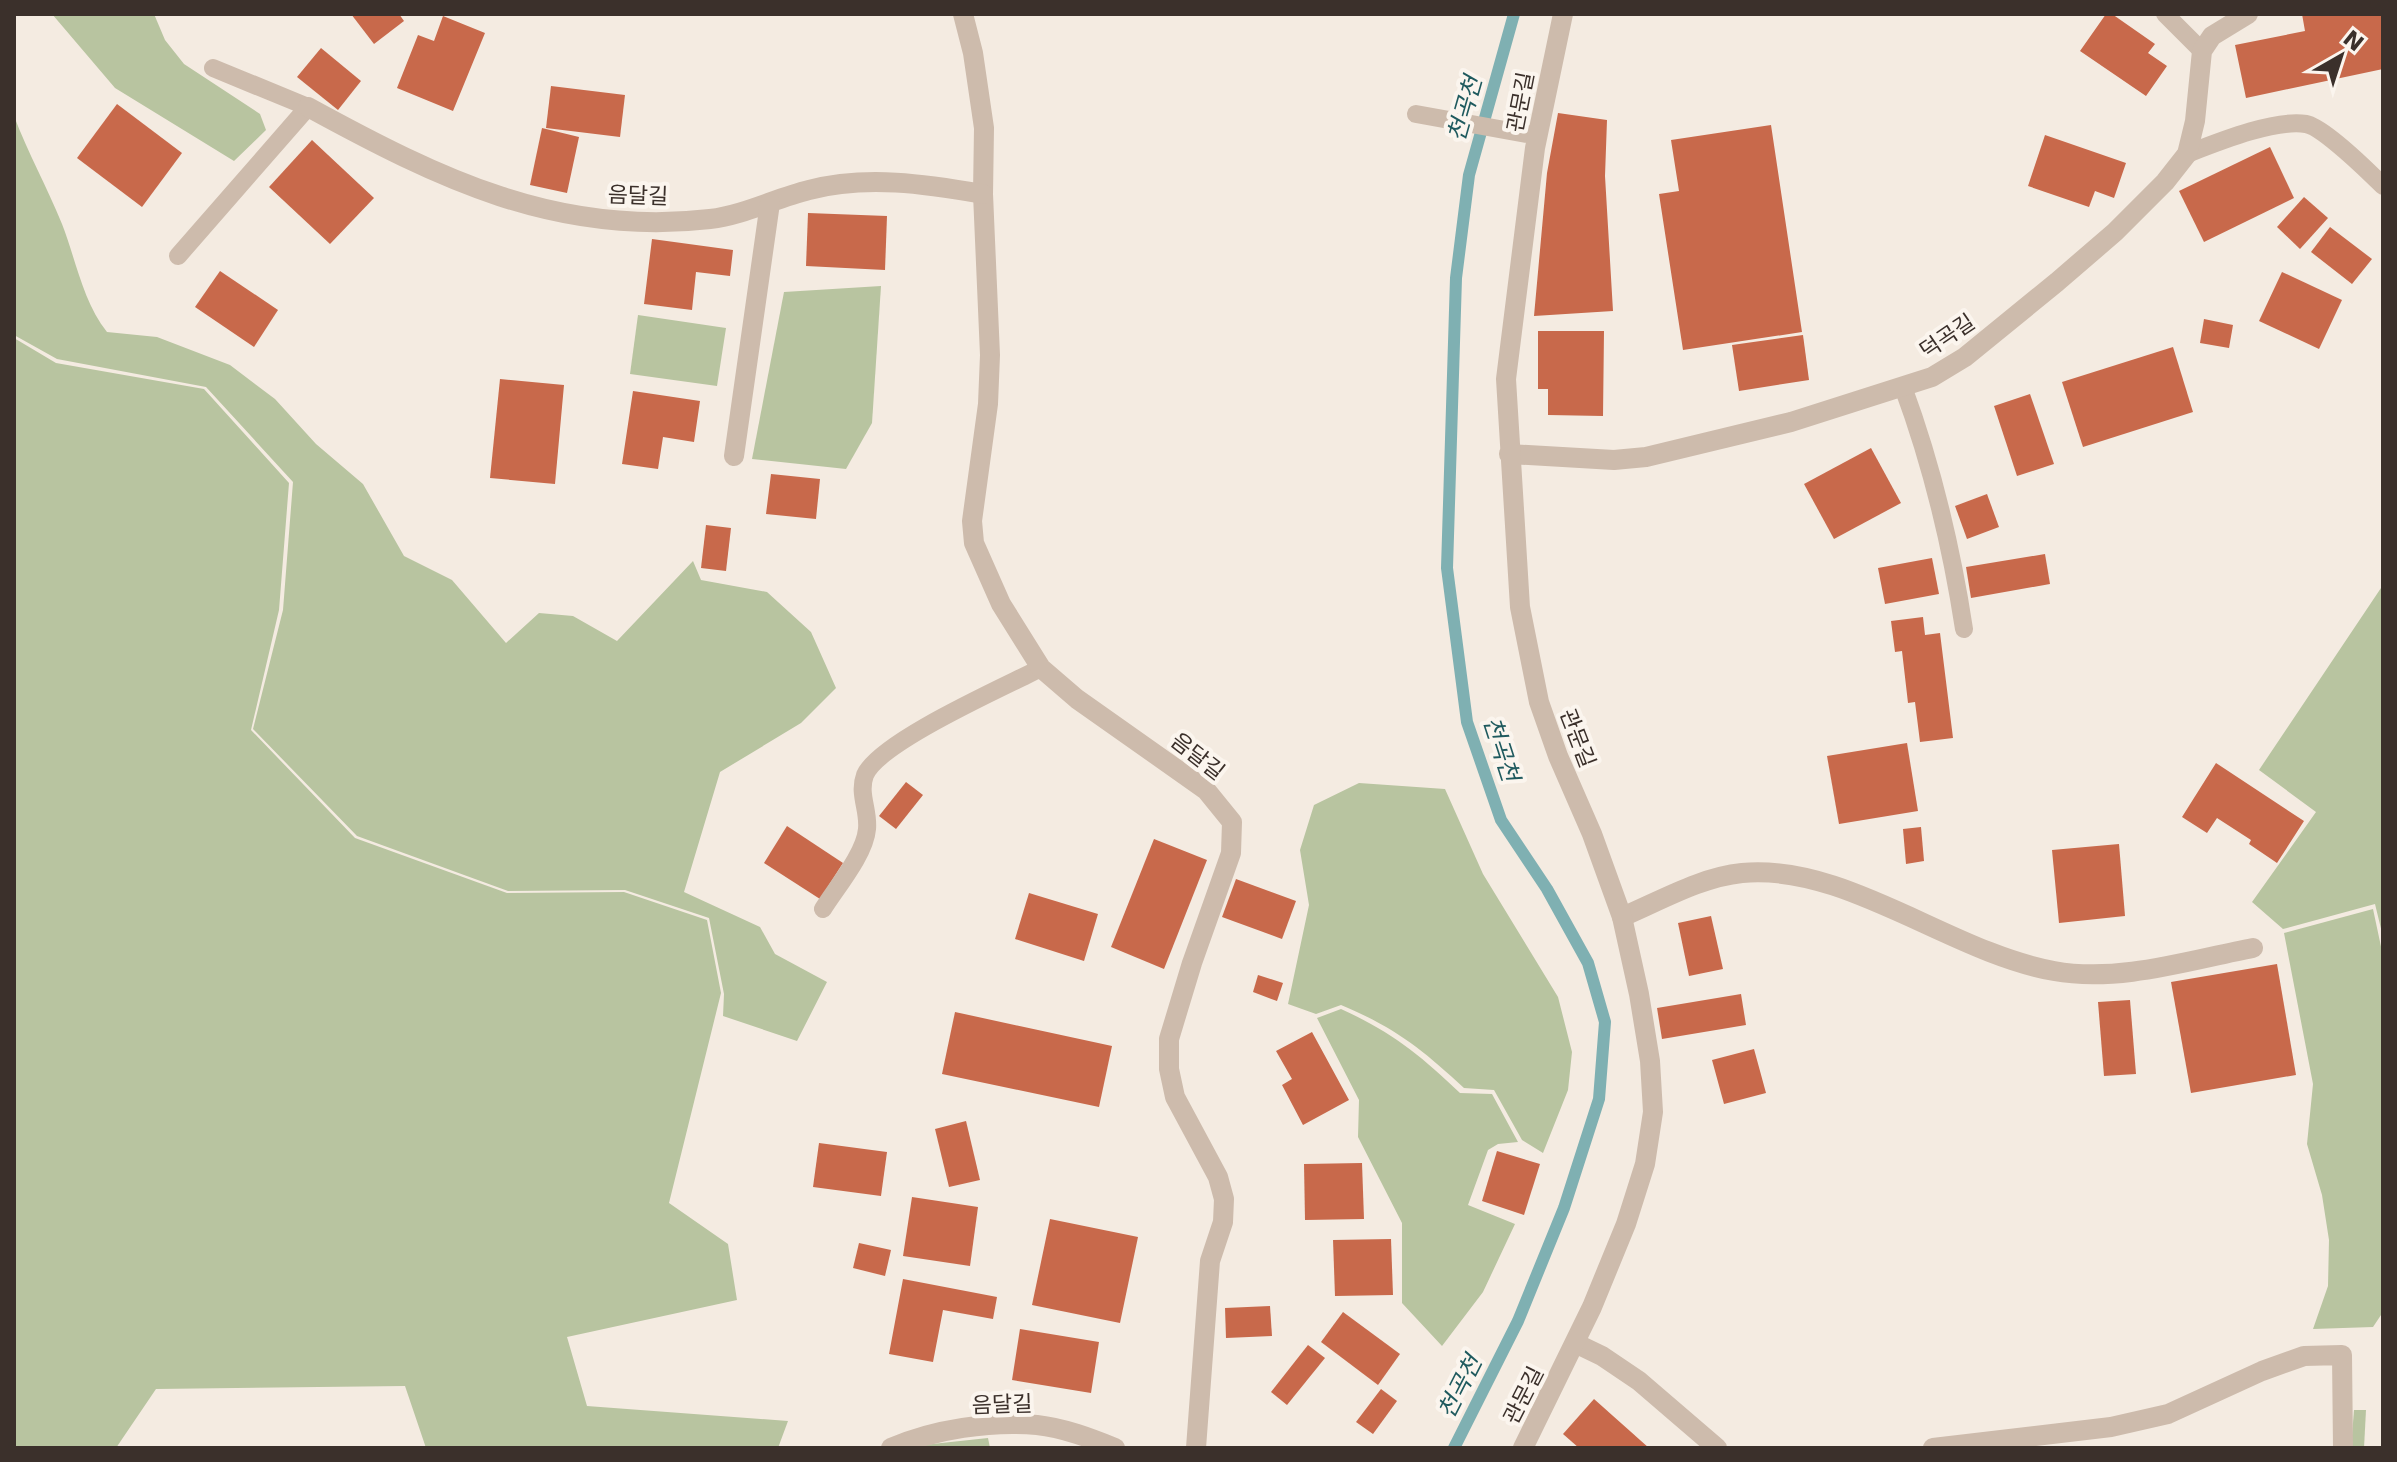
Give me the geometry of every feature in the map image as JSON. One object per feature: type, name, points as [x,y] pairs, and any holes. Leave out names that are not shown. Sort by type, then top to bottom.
[{"type":"street","name":"음달길","points":[[963,14],[973,53],[984,128],[983,194],[990,355],[988,404],[972,521],[974,543],[1006,614],[1041,668],[1077,699],[1206,790],[1232,822],[1231,853],[1169,1039],[1169,1069],[1175,1097],[1218,1177],[1224,1199],[1223,1222],[1210,1261],[1196,1448]]},
{"type":"street","name":"관문길","points":[[1523,1448],[1575,1343],[1626,1224],[1645,1164],[1653,1112],[1650,1061],[1622,917],[1539,702],[1520,607],[1506,379],[1532,135],[1563,14]]},
{"type":"street","points":[[2202,51],[2212,36],[2248,14]]},
{"type":"street","name":"덕곡길","points":[[1509,454],[1614,460],[1646,457],[1791,422],[1932,377],[1965,357],[2057,282],[2115,232],[2165,182],[2187,154],[2195,121],[2202,51]]},
{"type":"street","name":"음달길","points":[[308,107],[439,174],[501,198],[574,216],[662,221],[712,219],[809,190],[847,183],[893,182],[983,194]]},
{"type":"street","points":[[734,456],[770,203]]},
{"type":"street","points":[[1622,917],[1713,879],[1758,873],[1810,879],[1842,889],[1972,946],[2056,972],[2144,969],[2253,948]]},
{"type":"street","points":[[1575,1343],[1602,1356],[1639,1381],[1717,1448]]},
{"type":"street","points":[[1933,1448],[2111,1427],[2168,1414],[2262,1371],[2304,1356],[2342,1355],[2343,1448]]},
{"type":"street","name":"음달길","points":[[891,1448],[919,1436],[987,1426],[1038,1425],[1084,1435],[1115,1448]]},
{"type":"lane","points":[[2165,14],[2202,51]]},
{"type":"lane","points":[[178,256],[308,107],[213,68]]},
{"type":"lane","points":[[1422,116],[1532,135]]},
{"type":"lane","points":[[2187,154],[2234,136],[2284,125],[2309,124],[2337,144],[2383,186]]},
{"type":"lane","points":[[1903,387],[1925,448],[1952,551],[1964,629]]},
{"type":"lane","points":[[823,909],[861,849],[867,832],[867,812],[861,792],[866,773],[883,753],[905,737],[1041,668]]},
{"type":"green space","points":[[52,14],[154,14],[165,40],[184,64],[260,114],[266,130],[234,161],[115,88]]},
{"type":"green space","points":[[14,116],[62,224],[92,308],[107,332],[157,337],[230,365],[275,399],[316,444],[363,484],[404,556],[452,580],[506,643],[539,613],[573,616],[617,641],[693,561],[701,580],[767,592],[811,632],[836,688],[801,723],[720,772],[684,892],[760,927],[775,954],[827,982],[797,1041],[723,1016],[724,994],[709,918],[625,890],[508,891],[357,836],[253,729],[283,610],[293,482],[206,387],[57,359],[14,335]]},
{"type":"green space","points":[[881,286],[872,423],[846,469],[752,459],[784,292]]},
{"type":"green space","points":[[638,315],[726,328],[717,386],[630,374]]},
{"type":"green space","points":[[14,338],[56,363],[204,389],[289,483],[279,610],[251,730],[355,838],[507,893],[624,892],[707,920],[721,993],[669,1203],[728,1244],[737,1300],[567,1337],[587,1406],[788,1421],[778,1448],[426,1448],[405,1386],[156,1389],[116,1448],[14,1448]]},
{"type":"green space","points":[[2383,585],[2383,937],[2375,904],[2283,929],[2252,902],[2316,812],[2259,770]]},
{"type":"green space","points":[[1359,783],[1445,789],[1483,874],[1558,997],[1572,1052],[1568,1090],[1543,1153],[1522,1140],[1494,1090],[1464,1088],[1407,1040],[1341,1005],[1316,1014],[1288,1004],[1309,905],[1300,850],[1314,805]]},
{"type":"green space","points":[[2373,909],[2383,956],[2383,1312],[2373,1327],[2313,1329],[2328,1286],[2329,1240],[2322,1195],[2307,1144],[2313,1084],[2284,933]]},
{"type":"green space","points":[[1341,1009],[1405,1045],[1460,1093],[1492,1094],[1518,1142],[1498,1144],[1488,1150],[1468,1205],[1515,1224],[1483,1292],[1442,1346],[1402,1303],[1402,1223],[1358,1137],[1359,1100],[1317,1018]]},
{"type":"green space","points":[[2354,1410],[2366,1410],[2364,1448],[2351,1448]]},
{"type":"green space","points":[[988,1438],[990,1448],[916,1448],[923,1445]]},
{"type":"building","points":[[351,14],[399,14],[404,21],[374,44]]},
{"type":"building","points":[[2106,14],[2112,14],[2155,44],[2148,53],[2167,66],[2146,96],[2080,51]]},
{"type":"building","points":[[2302,14],[2383,14],[2383,69],[2246,98],[2235,45],[2305,31]]},
{"type":"building","points":[[443,16],[485,33],[453,111],[397,88],[418,35],[434,41]]},
{"type":"building","points":[[321,48],[361,81],[338,110],[297,77]]},
{"type":"building","points":[[551,86],[625,95],[620,137],[546,128]]},
{"type":"building","points":[[117,104],[182,153],[142,207],[77,158]]},
{"type":"building","points":[[1558,113],[1607,120],[1605,176],[1613,311],[1534,316],[1547,173]]},
{"type":"building","points":[[1771,125],[1802,332],[1683,350],[1659,194],[1679,191],[1671,140]]},
{"type":"building","points":[[542,128],[579,137],[567,193],[530,185]]},
{"type":"building","points":[[2045,135],[2126,163],[2114,198],[2095,191],[2089,207],[2028,186]]},
{"type":"building","points":[[312,140],[374,198],[330,244],[269,187]]},
{"type":"building","points":[[2270,147],[2294,198],[2204,242],[2179,191]]},
{"type":"building","points":[[2304,197],[2328,218],[2300,249],[2277,227]]},
{"type":"building","points":[[808,213],[887,216],[885,270],[806,266]]},
{"type":"building","points":[[2330,227],[2372,259],[2352,284],[2311,252]]},
{"type":"building","points":[[652,239],[733,250],[730,276],[696,272],[692,310],[644,304]]},
{"type":"building","points":[[220,271],[278,310],[254,347],[195,307]]},
{"type":"building","points":[[2282,272],[2342,300],[2319,349],[2259,321]]},
{"type":"building","points":[[2204,319],[2233,325],[2229,348],[2200,343]]},
{"type":"building","points":[[1538,331],[1604,331],[1603,416],[1548,415],[1548,389],[1538,389]]},
{"type":"building","points":[[1803,335],[1809,380],[1739,391],[1732,345]]},
{"type":"building","points":[[2173,347],[2193,412],[2083,447],[2062,382]]},
{"type":"building","points":[[500,379],[564,385],[555,484],[490,478]]},
{"type":"building","points":[[633,391],[700,401],[694,442],[663,437],[658,469],[622,464]]},
{"type":"building","points":[[2030,394],[2054,464],[2017,476],[1994,406]]},
{"type":"building","points":[[1871,448],[1901,503],[1834,539],[1804,484]]},
{"type":"building","points":[[771,474],[820,479],[816,519],[766,514]]},
{"type":"building","points":[[1987,494],[1999,527],[1967,539],[1955,506]]},
{"type":"building","points":[[706,525],[731,528],[726,571],[701,568]]},
{"type":"building","points":[[2045,554],[2050,584],[1971,598],[1966,567]]},
{"type":"building","points":[[1932,558],[1939,594],[1885,604],[1878,568]]},
{"type":"building","points":[[1923,617],[1925,635],[1940,633],[1953,738],[1920,742],[1915,702],[1908,703],[1902,651],[1895,652],[1891,621]]},
{"type":"building","points":[[1907,743],[1918,811],[1839,824],[1827,756]]},
{"type":"building","points":[[2216,763],[2304,821],[2277,863],[2249,844],[2251,840],[2217,818],[2207,833],[2182,817]]},
{"type":"building","points":[[906,782],[923,795],[896,829],[879,816]]},
{"type":"building","points":[[787,826],[843,863],[820,899],[764,863]]},
{"type":"building","points":[[1921,827],[1924,861],[1906,864],[1903,829]]},
{"type":"building","points":[[1154,839],[1207,860],[1164,969],[1111,947]]},
{"type":"building","points":[[2119,844],[2125,916],[2059,923],[2052,850]]},
{"type":"building","points":[[1236,879],[1296,901],[1282,939],[1222,917]]},
{"type":"building","points":[[1029,893],[1098,914],[1084,961],[1015,939]]},
{"type":"building","points":[[1711,916],[1723,969],[1689,976],[1678,923]]},
{"type":"building","points":[[2277,964],[2296,1075],[2191,1093],[2171,982]]},
{"type":"building","points":[[1258,975],[1283,983],[1277,1001],[1253,992]]},
{"type":"building","points":[[1741,994],[1746,1025],[1662,1039],[1657,1008]]},
{"type":"building","points":[[2130,1000],[2136,1074],[2104,1076],[2098,1002]]},
{"type":"building","points":[[955,1012],[1112,1046],[1099,1107],[942,1074]]},
{"type":"building","points":[[1312,1032],[1349,1100],[1303,1125],[1282,1085],[1292,1079],[1276,1051]]},
{"type":"building","points":[[1754,1049],[1766,1093],[1724,1104],[1712,1060]]},
{"type":"building","points":[[966,1121],[980,1180],[949,1187],[935,1129]]},
{"type":"building","points":[[819,1143],[887,1152],[881,1196],[813,1187]]},
{"type":"building","points":[[1497,1151],[1540,1164],[1524,1215],[1482,1201]]},
{"type":"building","points":[[1362,1163],[1364,1219],[1305,1220],[1304,1164]]},
{"type":"building","points":[[912,1197],[978,1207],[970,1266],[903,1256]]},
{"type":"building","points":[[1050,1219],[1138,1237],[1120,1323],[1032,1305]]},
{"type":"building","points":[[1391,1239],[1393,1295],[1335,1296],[1333,1240]]},
{"type":"building","points":[[859,1243],[891,1250],[885,1276],[853,1268]]},
{"type":"building","points":[[903,1279],[997,1297],[993,1319],[943,1310],[933,1362],[889,1354]]},
{"type":"building","points":[[1270,1306],[1272,1336],[1226,1338],[1225,1308]]},
{"type":"building","points":[[1343,1312],[1400,1354],[1378,1385],[1321,1342]]},
{"type":"building","points":[[1020,1329],[1099,1342],[1091,1393],[1012,1380]]},
{"type":"building","points":[[1308,1345],[1325,1358],[1287,1405],[1271,1392]]},
{"type":"building","points":[[1381,1389],[1397,1401],[1373,1434],[1356,1422]]},
{"type":"building","points":[[1594,1399],[1649,1448],[1579,1448],[1563,1434]]},
{"type":"waterway","name":"천곡천","points":[[1454,1448],[1518,1321],[1564,1208],[1599,1099],[1605,1022],[1588,963],[1547,889],[1501,820],[1467,722],[1447,568],[1456,278],[1469,175],[1514,14]]}]
